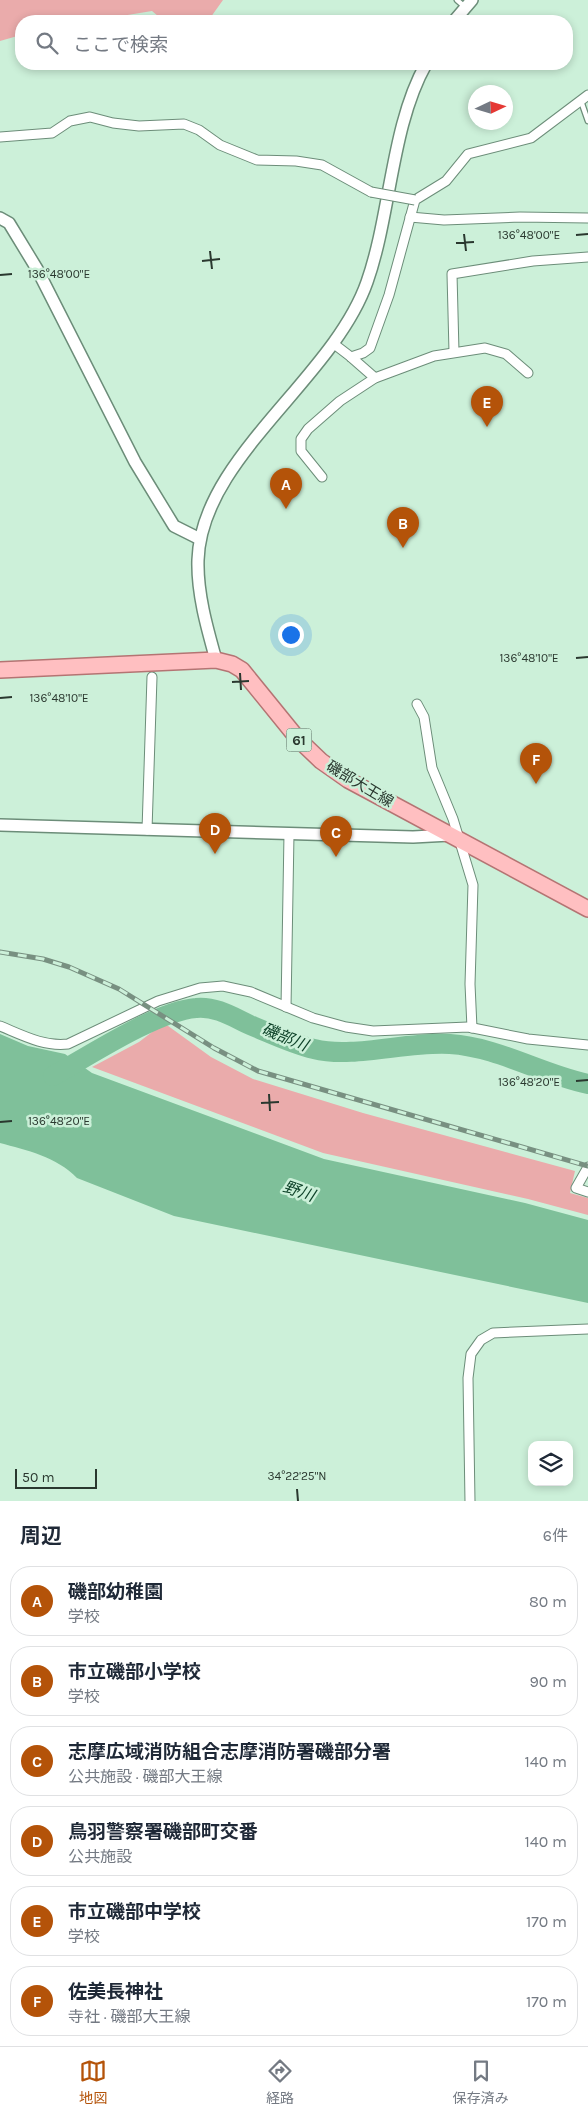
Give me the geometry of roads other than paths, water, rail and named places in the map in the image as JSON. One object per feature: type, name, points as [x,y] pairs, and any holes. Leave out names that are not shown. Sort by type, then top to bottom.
[{"type":"main road","name":"磯部大王線","points":[[0,670],[216,660],[237,666],[246,674],[298,739],[321,761],[348,780],[588,909]]},
{"type":"street","points":[[457,15],[465,2]]},
{"type":"street","points":[[216,660],[205,618],[200,584],[198,561],[200,539],[218,493],[244,452],[334,344],[352,315],[366,283],[377,246],[402,132],[416,82],[423,70]]},
{"type":"street","points":[[0,137],[52,134],[70,121],[90,117],[113,123],[139,126],[184,124],[200,130],[220,145],[257,160],[296,161],[322,165],[370,192],[415,200],[446,181],[468,154],[531,138],[584,97]]},
{"type":"street","points":[[351,357],[363,353],[370,348],[390,295],[415,200]]},
{"type":"street","points":[[410,217],[444,220],[520,217],[588,218]]},
{"type":"street","points":[[0,218],[9,223],[37,269],[135,462],[174,526],[200,539]]},
{"type":"street","points":[[454,352],[452,274],[533,261],[588,257]]},
{"type":"street","points":[[334,344],[375,378]]},
{"type":"street","points":[[322,477],[301,451],[301,439],[308,428],[340,401],[375,378],[434,356],[485,348],[496,350],[520,364],[528,373]]},
{"type":"street","points":[[147,830],[152,677]]},
{"type":"street","points":[[417,704],[424,717],[432,768],[473,885],[470,984],[472,1028]]},
{"type":"street","points":[[0,825],[412,838],[456,837]]},
{"type":"street","points":[[286,1007],[289,834]]},
{"type":"street","points":[[0,1026],[39,1041],[60,1045],[68,1044],[158,1001],[213,986],[234,987],[332,1024],[366,1030],[472,1028],[528,1039],[588,1045]]},
{"type":"street","points":[[588,1167],[576,1188],[588,1192]]},
{"type":"street","points":[[470,1501],[468,1378],[471,1354],[481,1340],[493,1332],[588,1329]]},
{"type":"lane","points":[[584,97],[588,121]]},
{"type":"water","name":"野川","points":[[0,1034],[28,1046],[65,1054],[92,1073],[324,1159],[525,1203],[588,1220],[588,1303],[174,1216],[77,1178],[60,1165],[41,1155],[0,1143]]},
{"type":"waterway","name":"磯部川","points":[[53,1076],[143,1025],[180,1011],[203,1008],[224,1013],[298,1044],[329,1052],[363,1051],[434,1044],[468,1046],[502,1055],[553,1074],[588,1084]]},
{"type":"railway","points":[[0,952],[43,959],[69,967],[119,989],[214,1048],[258,1071],[588,1166]]},
{"type":"place","name":"市立磯部中学校","points":[[487,427]]},
{"type":"place","name":"磯部幼稚園","points":[[286,509]]},
{"type":"place","name":"市立磯部小学校","points":[[403,548]]},
{"type":"place","name":"佐美長神社","points":[[536,784]]},
{"type":"place","name":"鳥羽警察署磯部町交番","points":[[215,854]]},
{"type":"place","name":"志摩広域消防組合志摩消防署磯部分署","points":[[336,857]]}]
